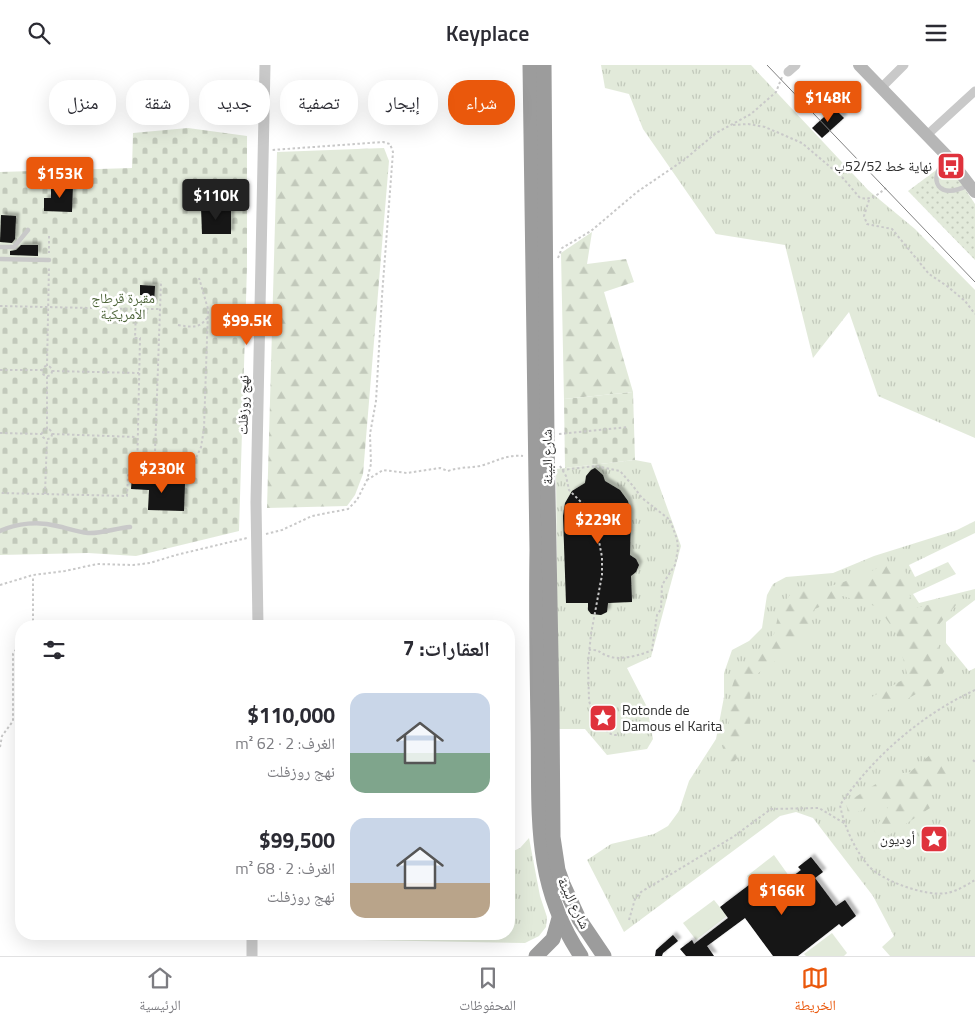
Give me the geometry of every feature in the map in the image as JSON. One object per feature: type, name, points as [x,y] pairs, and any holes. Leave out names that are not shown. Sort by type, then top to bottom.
[{"type":"highway","name":"شارع البيئة","points":[[530,65],[540,842],[548,885],[559,919],[581,956]]},
{"type":"highway","name":"شارع البيئة","points":[[544,65],[555,439],[550,667],[553,837],[558,870],[563,884],[579,919],[604,956]]},
{"type":"highway","points":[[536,956],[553,939],[559,919]]},
{"type":"main road","points":[[859,65],[948,157],[972,188]]},
{"type":"street","name":"نهج روزفلت","points":[[258,620],[257,536],[262,150],[265,65]]},
{"type":"street","points":[[788,72],[796,65]]},
{"type":"street","points":[[881,88],[904,65]]},
{"type":"street","points":[[927,135],[975,91]]},
{"type":"street","points":[[252,940],[252,956]]},
{"type":"lane","points":[[948,157],[938,169],[936,180],[938,186],[944,191],[951,192],[972,188]]},
{"type":"lane","points":[[0,247],[14,247],[28,230]]},
{"type":"lane","points":[[0,259],[49,260]]},
{"type":"lane","points":[[0,531],[19,525],[36,523],[55,525],[88,533],[99,533],[130,527]]},
{"type":"path","points":[[558,267],[558,257],[562,248],[591,231],[637,192],[684,160],[716,133],[751,114],[776,92],[780,79],[788,72]]},
{"type":"path","points":[[730,125],[748,123],[765,127],[802,143],[830,166],[860,197],[874,198],[886,188]]},
{"type":"path","points":[[0,585],[33,575],[66,571],[97,564],[133,565],[150,563],[282,529],[312,516],[348,509],[357,500],[367,480],[370,464],[370,434],[376,401],[393,152],[390,144],[384,142],[262,150]]},
{"type":"path","points":[[869,199],[864,216],[867,224],[892,229],[929,274],[966,301],[975,314]]},
{"type":"path","points":[[42,371],[47,366],[49,236]]},
{"type":"path","points":[[190,471],[201,447],[204,429],[208,309],[199,278]]},
{"type":"path","points":[[154,481],[160,281]]},
{"type":"path","points":[[0,306],[160,309]]},
{"type":"path","points":[[0,493],[127,496],[128,475],[137,475],[140,338],[135,338],[136,309]]},
{"type":"path","points":[[178,325],[195,328],[203,323],[208,316]]},
{"type":"path","points":[[47,366],[51,367],[52,371]]},
{"type":"path","points":[[0,370],[42,371],[47,375]]},
{"type":"path","points":[[47,375],[52,371],[139,373]]},
{"type":"path","points":[[47,375],[47,429]]},
{"type":"path","points":[[555,439],[628,427]]},
{"type":"path","points":[[42,434],[47,429]]},
{"type":"path","points":[[47,429],[52,434]]},
{"type":"path","points":[[0,433],[42,434],[47,439]]},
{"type":"path","points":[[44,494],[47,439],[52,434],[138,437]]},
{"type":"path","points":[[367,480],[383,470],[407,473],[440,468],[448,471],[459,467],[479,466],[513,455],[535,458]]},
{"type":"path","points":[[559,465],[566,476],[569,490],[594,515],[602,557],[602,575],[589,650],[589,701],[592,716],[598,718],[608,732],[617,735]]},
{"type":"path","points":[[562,470],[596,465],[620,471],[642,498],[670,520],[677,539],[678,549],[675,565],[662,585],[661,609],[657,615],[652,650],[632,657],[609,657],[597,650],[589,650]]},
{"type":"path","points":[[33,575],[33,620]]},
{"type":"path","points":[[0,747],[2,736],[13,721],[13,654],[15,651]]},
{"type":"path","points":[[975,690],[950,701],[907,732],[873,765],[840,805],[844,823],[867,866],[890,881],[934,894],[949,893],[975,880]]},
{"type":"path","points":[[591,707],[615,713]]},
{"type":"path","points":[[629,920],[635,899],[641,892],[733,837],[771,809],[819,808],[844,823]]},
{"type":"green space","points":[[601,65],[751,65],[868,190],[915,229],[975,290],[975,438],[878,396],[849,312],[813,358],[785,245],[716,234],[643,129],[629,94],[605,88]]},
{"type":"green space","name":"مقبرة قرطاج الأمريكية","points":[[188,128],[247,136],[247,267],[239,531],[136,556],[88,553],[0,555],[0,172],[132,168],[133,133]]},
{"type":"green space","points":[[384,148],[389,161],[363,474],[355,495],[347,506],[267,508],[277,152]]},
{"type":"green space","points":[[947,162],[975,204],[975,260],[908,191]]},
{"type":"green space","points":[[592,232],[587,264],[626,259],[634,282],[604,292],[633,392],[564,399],[561,253]]},
{"type":"green space","points":[[633,392],[635,460],[565,468],[564,399]]},
{"type":"green space","points":[[635,460],[651,463],[681,546],[651,657],[627,668],[647,707],[653,739],[647,749],[607,755],[585,729],[558,729],[556,469]]},
{"type":"green space","points":[[975,521],[975,533],[909,565],[915,577],[948,562],[956,574],[913,594],[919,603],[975,589],[975,600],[946,622],[946,643],[969,671],[975,668],[975,956],[890,956],[882,947],[894,936],[873,896],[813,818],[796,812],[780,816],[624,932],[587,860],[611,844],[654,834],[668,826],[679,811],[689,781],[716,739],[724,697],[724,673],[732,650],[749,641],[762,628],[767,595],[773,584],[786,577],[833,573],[874,556],[957,530]]},
{"type":"green space","points":[[886,565],[902,566],[909,578],[908,591],[915,608],[954,599],[957,604],[935,629],[938,651],[948,666],[937,682],[881,714],[870,698],[908,677],[896,633],[878,607],[843,596],[815,609],[804,640],[750,679],[751,716],[748,738],[744,748],[728,768],[722,763],[722,753],[729,723],[732,687],[737,671],[774,634],[779,612],[793,590],[816,590],[841,583]]},
{"type":"green space","points":[[931,754],[940,755],[952,766],[943,785],[925,796],[930,808],[889,835],[880,837],[874,831],[888,807],[881,800],[871,802],[861,811],[848,813],[846,803],[879,782],[897,774],[910,772]]},
{"type":"green space","points":[[529,838],[540,896],[547,917],[546,927],[539,936],[525,943],[362,940],[515,940],[515,850],[520,848]]},
{"type":"green space","points":[[774,855],[789,876],[762,896],[747,876]]},
{"type":"green space","points":[[714,900],[727,916],[696,940],[683,923]]},
{"type":"green space","points":[[832,933],[847,953],[844,956],[806,956],[804,954]]},
{"type":"building","points":[[834,108],[844,118],[822,138],[812,128]]},
{"type":"building","points":[[54,183],[73,184],[72,212],[44,211],[44,198],[51,198],[51,188],[54,188]]},
{"type":"building","points":[[201,207],[231,208],[231,234],[202,234]]},
{"type":"building","points":[[1,215],[16,216],[15,239],[12,243],[0,242]]},
{"type":"building","points":[[21,245],[38,245],[38,256],[10,255],[10,251],[16,250]]},
{"type":"building","points":[[140,285],[155,286],[154,303],[145,302],[146,295],[140,295]]},
{"type":"building","points":[[595,468],[603,475],[605,481],[620,490],[628,501],[631,514],[630,555],[636,559],[639,565],[636,572],[631,576],[632,602],[608,603],[607,612],[601,615],[591,614],[588,610],[588,603],[566,603],[563,516],[565,503],[572,491],[585,483],[586,476]]},
{"type":"building","points":[[132,476],[149,477],[149,481],[185,482],[184,511],[148,510],[149,490],[131,489]]},
{"type":"building","points":[[811,857],[823,872],[815,878],[836,906],[845,900],[856,916],[842,927],[839,924],[798,956],[773,956],[745,918],[707,946],[714,956],[686,956],[680,949],[692,940],[694,944],[728,918],[720,907],[749,885],[760,901],[801,870],[798,867]]},
{"type":"building","points":[[673,935],[678,941],[663,953],[662,956],[655,956],[656,950]]},
{"type":"tram line","points":[[767,65],[975,282]]},
{"type":"place","name":"نهاية خط 52/52ب","points":[[951,166]]},
{"type":"place","name":"Rotonde de Damous el Karita","points":[[603,718]]},
{"type":"place","name":"أوديون","points":[[934,839]]}]
